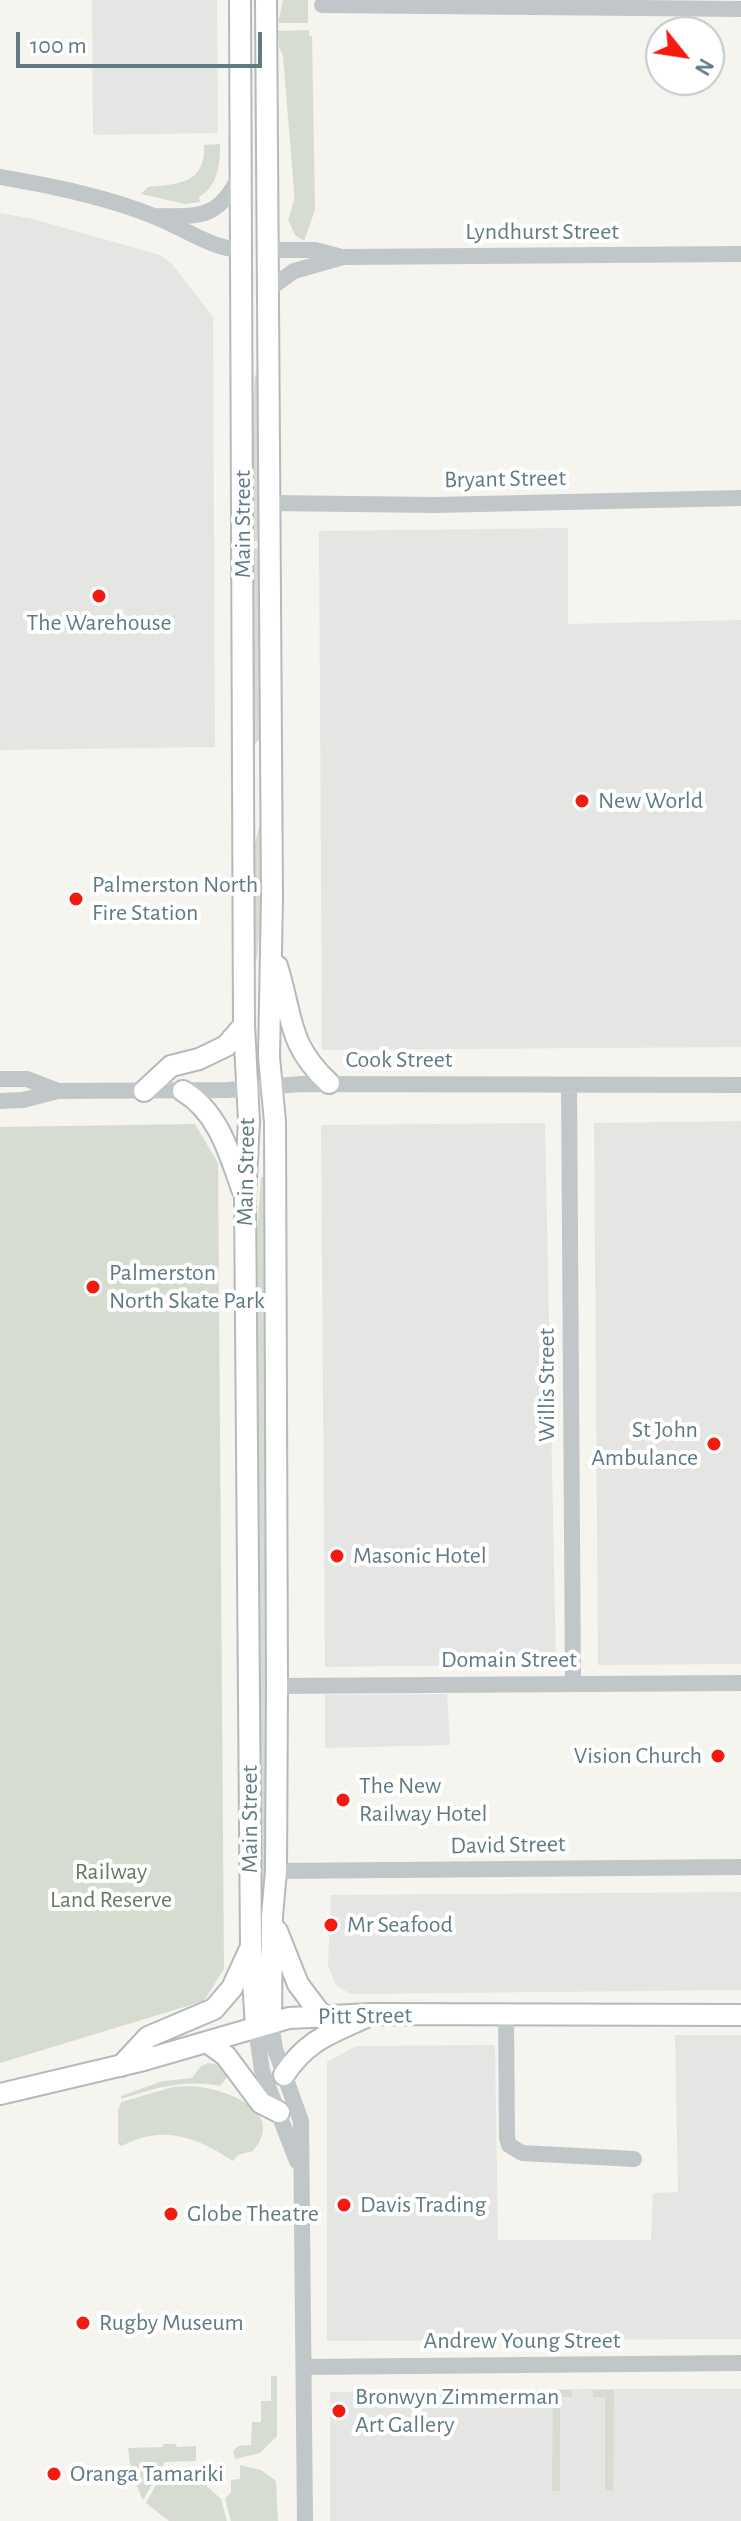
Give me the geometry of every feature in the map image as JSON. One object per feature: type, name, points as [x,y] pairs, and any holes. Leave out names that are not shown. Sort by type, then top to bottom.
[{"type":"main road","name":"Main Street","points":[[240,0],[244,1025],[249,1121],[245,1196],[251,1947],[264,2025]]},
{"type":"main road","points":[[242,250],[256,224],[258,135],[267,101],[266,0]]},
{"type":"main road","name":"Main Street","points":[[264,2025],[276,1871],[277,1686],[275,1122],[269,1057],[272,951],[267,101]]},
{"type":"main road","points":[[243,409],[252,368],[254,271],[259,258],[268,250]]},
{"type":"main road","points":[[272,951],[288,1000],[295,1040],[309,1064],[329,1083]]},
{"type":"main road","points":[[144,1091],[171,1066],[199,1059],[226,1046],[244,1025]]},
{"type":"main road","points":[[183,1091],[208,1111],[230,1155],[245,1196]]},
{"type":"main road","points":[[272,1916],[298,1984],[322,2016]]},
{"type":"main road","points":[[121,2066],[148,2037],[214,2009],[232,1988],[251,1947]]},
{"type":"main road","points":[[284,2075],[300,2052],[316,2040],[372,2014]]},
{"type":"main road","name":"Pitt Street","points":[[0,2094],[121,2066],[289,2018],[372,2014],[741,2015]]},
{"type":"main road","points":[[207,2042],[226,2056],[261,2103],[279,2112]]},
{"type":"street","points":[[322,5],[741,9]]},
{"type":"street","points":[[155,216],[199,216],[210,212],[227,199],[242,173]]},
{"type":"street","points":[[0,177],[58,188],[155,216],[218,246],[242,250]]},
{"type":"street","name":"Lyndhurst Street","points":[[268,250],[315,250],[343,257],[741,254]]},
{"type":"street","name":"Lyndhurst Street","points":[[269,289],[294,271],[343,257]]},
{"type":"street","name":"Bryant Street","points":[[270,503],[436,505],[741,498]]},
{"type":"street","name":"Cook Street","points":[[2,1078],[27,1079],[58,1091]]},
{"type":"street","name":"Cook Street","points":[[0,1101],[23,1100],[58,1091],[183,1091],[329,1083],[741,1085]]},
{"type":"street","name":"Willis Street","points":[[569,1086],[573,1684]]},
{"type":"street","points":[[0,1113],[23,1100]]},
{"type":"street","name":"Domain Street","points":[[277,1686],[741,1683]]},
{"type":"street","name":"David Street","points":[[276,1871],[741,1867]]},
{"type":"street","points":[[506,2016],[509,2145],[522,2153],[634,2159]]},
{"type":"street","name":"Main Street","points":[[264,2025],[301,2121],[305,2521]]},
{"type":"street","name":"Main Street","points":[[264,2025],[262,2071],[293,2147],[302,2181]]},
{"type":"street","name":"Andrew Young Street","points":[[304,2367],[741,2363]]},
{"type":"shaded area","points":[[92,0],[217,0],[218,133],[93,135]]},
{"type":"shaded area","points":[[0,213],[33,219],[160,255],[172,264],[213,317],[215,747],[0,750]]},
{"type":"shaded area","points":[[568,528],[568,624],[741,620],[741,1047],[322,1050],[319,531]]},
{"type":"shaded area","points":[[741,1121],[741,1664],[598,1665],[594,1123]]},
{"type":"shaded area","points":[[545,1123],[556,1664],[325,1667],[321,1125]]},
{"type":"shaded area","points":[[447,1694],[450,1745],[325,1748],[325,1695]]},
{"type":"shaded area","points":[[741,1892],[741,1990],[350,1994],[336,1985],[328,1966],[331,1895]]},
{"type":"shaded area","points":[[675,2035],[741,2035],[741,2339],[327,2341],[327,2062],[356,2046],[495,2045],[498,2240],[651,2240],[653,2193],[678,2192]]},
{"type":"shaded area","points":[[741,2389],[741,2521],[330,2521],[330,2392]]},
{"type":"green space","points":[[283,0],[308,0],[308,23],[278,23]]},
{"type":"green space","points":[[309,30],[309,36],[312,36],[315,210],[304,241],[295,235],[288,220],[294,191],[283,56],[278,31]]},
{"type":"green space","points":[[220,144],[217,174],[210,187],[199,197],[200,202],[185,204],[141,194],[148,187],[188,180],[200,168],[204,145]]},
{"type":"green space","points":[[255,375],[259,375],[259,541],[252,541],[251,425]]},
{"type":"green space","points":[[252,548],[260,549],[261,737],[253,746]]},
{"type":"green space","points":[[260,823],[263,894],[257,959],[254,959],[254,848]]},
{"type":"green space","name":"Railway Land Reserve","points":[[195,1124],[218,1163],[224,1969],[204,2001],[0,2063],[0,1127]]},
{"type":"green space","points":[[261,1177],[264,1177],[268,1853],[264,1898],[261,1898],[257,1232]]},
{"type":"green space","points":[[208,2063],[224,2066],[231,2072],[220,2086],[182,2084],[121,2099],[121,2096],[163,2081],[192,2078],[201,2066]]},
{"type":"green space","points":[[189,2086],[232,2096],[257,2112],[263,2123],[262,2136],[253,2151],[238,2155],[233,2161],[193,2140],[165,2135],[137,2139],[122,2146],[118,2144],[121,2102],[173,2087]]},
{"type":"green space","points":[[271,2376],[277,2376],[277,2436],[260,2453],[235,2459],[233,2451],[238,2446],[251,2445],[252,2422],[261,2422],[261,2401],[271,2401]]},
{"type":"green space","points":[[553,2390],[572,2390],[572,2397],[560,2397],[560,2491],[552,2491]]},
{"type":"green space","points":[[593,2390],[614,2390],[613,2491],[605,2491],[605,2397],[593,2397]]},
{"type":"green space","points":[[163,2444],[196,2446],[196,2461],[165,2462],[143,2500],[131,2473],[128,2448],[163,2447]]},
{"type":"green space","points":[[240,2465],[261,2470],[276,2481],[278,2521],[231,2521],[225,2499],[231,2492],[231,2480],[240,2479]]},
{"type":"green space","points":[[196,2467],[200,2480],[221,2499],[227,2521],[169,2521],[146,2503],[165,2468]]},
{"type":"place","name":"The Warehouse","points":[[99,596]]},
{"type":"place","name":"New World","points":[[582,801]]},
{"type":"place","name":"Palmerston North Fire Station","points":[[76,899]]},
{"type":"place","name":"Palmerston North Skate Park","points":[[93,1287]]},
{"type":"place","name":"St John Ambulance","points":[[714,1444]]},
{"type":"place","name":"Masonic Hotel","points":[[337,1556]]},
{"type":"place","name":"Vision Church","points":[[718,1756]]},
{"type":"place","name":"The New Railway Hotel","points":[[343,1800]]},
{"type":"place","name":"Mr Seafood","points":[[331,1925]]},
{"type":"place","name":"Davis Trading","points":[[344,2205]]},
{"type":"place","name":"Globe Theatre","points":[[171,2214]]},
{"type":"place","name":"Rugby Museum","points":[[83,2323]]},
{"type":"place","name":"Bronwyn Zimmerman Art Gallery","points":[[339,2411]]},
{"type":"place","name":"Oranga Tamariki","points":[[54,2474]]}]
